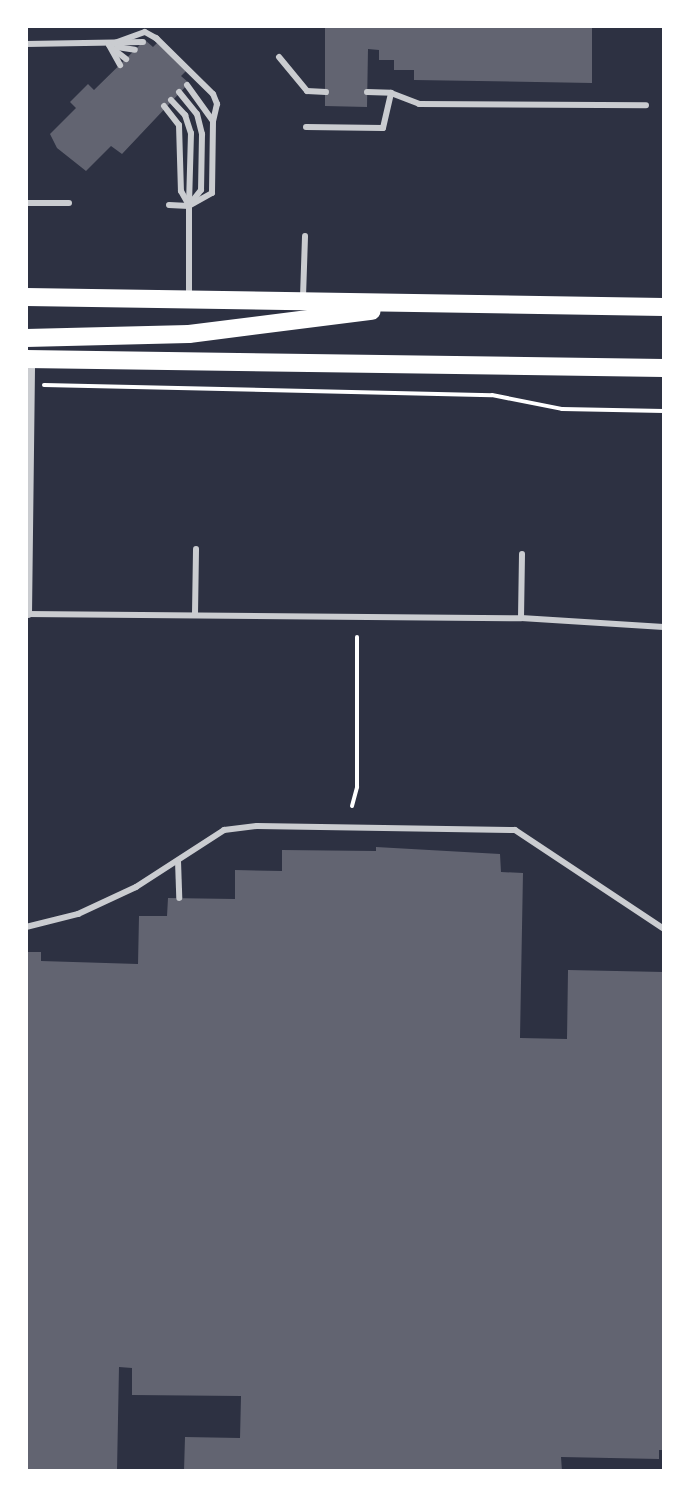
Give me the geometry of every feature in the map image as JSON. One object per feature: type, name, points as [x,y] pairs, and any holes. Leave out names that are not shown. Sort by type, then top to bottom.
[{"type":"main road","points":[[26,297],[664,307]]},
{"type":"main road","points":[[26,338],[189,334],[426,303]]},
{"type":"main road","points":[[28,359],[664,368]]},
{"type":"street","points":[[27,614],[28,359]]},
{"type":"lane","points":[[109,45],[145,32],[156,38],[213,94],[217,104],[213,121],[212,193],[189,206],[169,205]]},
{"type":"lane","points":[[26,44],[109,45],[143,42]]},
{"type":"lane","points":[[109,45],[135,50]]},
{"type":"lane","points":[[109,45],[123,62]]},
{"type":"lane","points":[[279,57],[307,91],[326,92]]},
{"type":"lane","points":[[187,85],[213,121]]},
{"type":"lane","points":[[179,92],[197,114],[202,134],[201,190],[189,206]]},
{"type":"lane","points":[[367,92],[391,93],[419,104],[646,105]]},
{"type":"lane","points":[[306,127],[383,128],[391,93]]},
{"type":"lane","points":[[171,100],[185,115],[191,133],[188,300]]},
{"type":"lane","points":[[164,106],[179,125],[181,191],[189,206]]},
{"type":"lane","points":[[26,203],[69,203]]},
{"type":"lane","points":[[303,301],[305,236]]},
{"type":"lane","points":[[195,614],[196,549]]},
{"type":"lane","points":[[521,618],[522,554]]},
{"type":"lane","points":[[27,614],[521,618],[664,627]]},
{"type":"lane","points":[[26,927],[78,914],[178,861],[224,830],[249,826],[515,830],[664,929]]},
{"type":"lane","points":[[178,861],[179,898]]},
{"type":"path","points":[[47,385],[492,395],[562,409],[664,411]]},
{"type":"path","points":[[352,806],[357,787],[357,637]]},
{"type":"building","points":[[325,26],[592,26],[592,83],[414,80],[414,70],[394,70],[394,60],[379,60],[379,50],[368,49],[367,107],[325,106]]},
{"type":"building","points":[[145,40],[153,47],[157,43],[186,71],[181,76],[189,83],[122,154],[111,146],[86,171],[57,148],[50,134],[76,108],[70,102],[88,84],[94,90]]},
{"type":"building","points":[[376,847],[500,854],[501,872],[523,873],[520,1038],[567,1039],[568,970],[664,972],[664,1450],[659,1450],[659,1459],[561,1457],[562,1471],[184,1471],[185,1437],[240,1438],[241,1396],[132,1395],[132,1368],[119,1367],[117,1471],[26,1471],[26,952],[41,952],[41,961],[138,964],[139,916],[167,916],[168,898],[235,899],[235,870],[282,871],[282,850],[376,851]]}]
